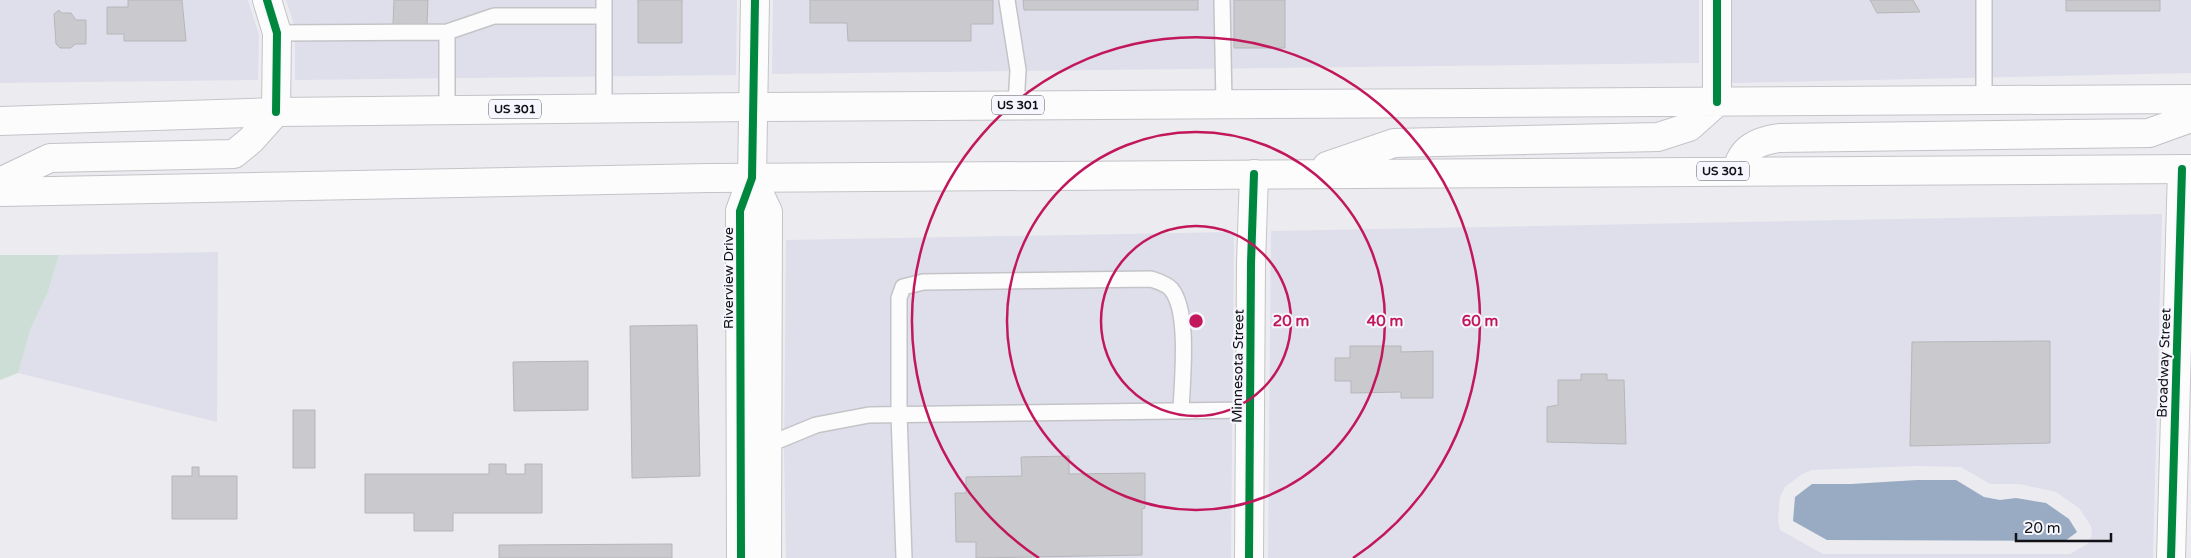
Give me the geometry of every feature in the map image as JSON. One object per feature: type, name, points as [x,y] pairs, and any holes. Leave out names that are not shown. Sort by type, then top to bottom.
[{"type":"main road","points":[[0,182],[50,158],[234,154],[251,140],[276,112],[278,33],[267,0]]},
{"type":"main road","name":"Riverview Drive","points":[[741,558],[740,211],[752,178],[755,0]]},
{"type":"main road","points":[[1307,173],[1394,143],[1658,137],[1689,127],[1717,102],[1717,0]]},
{"type":"main road","name":"US 301","points":[[0,121],[276,112],[447,110],[2191,99]]},
{"type":"main road","points":[[1737,171],[1747,150],[1760,142],[1779,138],[2148,133],[2191,118]]},
{"type":"main road","name":"US 301","points":[[0,192],[752,178],[1307,173],[2186,169]]},
{"type":"main road","name":"Broadway Street","points":[[2171,558],[2183,385],[2186,169]]},
{"type":"main road","name":"Minnesota Street","points":[[1249,558],[1254,174]]},
{"type":"main road","name":"Riverview Drive","points":[[752,178],[768,212],[765,446],[767,558]]},
{"type":"lane","points":[[604,0],[604,109]]},
{"type":"lane","points":[[1007,0],[1018,70],[1016,105]]},
{"type":"lane","points":[[1222,0],[1224,104]]},
{"type":"lane","points":[[1984,0],[1984,100]]},
{"type":"lane","points":[[278,33],[447,32],[494,16],[604,16]]},
{"type":"lane","points":[[447,32],[447,110]]},
{"type":"lane","points":[[904,558],[899,414],[899,298],[903,287],[923,282],[1150,279],[1170,287],[1179,301],[1183,333],[1181,411]]},
{"type":"lane","points":[[765,446],[816,425],[869,415],[1250,410]]},
{"type":"shaded area","points":[[0,0],[248,0],[259,35],[258,80],[0,83]]},
{"type":"shaded area","points":[[286,0],[737,0],[736,75],[295,80],[295,28]]},
{"type":"shaded area","points":[[773,0],[1699,0],[1699,63],[772,74]]},
{"type":"shaded area","points":[[1728,0],[2191,0],[2191,73],[1728,83]]},
{"type":"shaded area","points":[[2162,214],[2153,558],[1268,558],[1271,231]],"holes":[[[1918,466],[1961,467],[1990,484],[2019,484],[2056,492],[2079,508],[2091,526],[2092,535],[2087,544],[2070,554],[1823,554],[1780,530],[1778,520],[1780,497],[1785,487],[1802,474],[1812,470]]]},
{"type":"shaded area","points":[[1234,232],[1231,558],[786,558],[784,453],[786,240]]},
{"type":"shaded area","points":[[218,252],[217,422],[18,373],[31,328],[48,292],[59,255]]},
{"type":"shaded area","points":[[0,255],[59,255],[48,292],[31,328],[18,373],[0,380]]},
{"type":"water","points":[[1956,480],[1984,497],[2000,500],[2016,498],[2046,503],[2069,519],[2077,532],[2065,541],[1827,540],[1793,521],[1795,497],[1812,484]]},
{"type":"building","points":[[128,0],[182,0],[186,41],[124,41],[124,34],[107,34],[107,7],[128,7]]},
{"type":"building","points":[[394,0],[428,0],[427,25],[393,24]]},
{"type":"building","points":[[638,0],[682,0],[682,43],[638,43]]},
{"type":"building","points":[[810,0],[993,0],[993,24],[971,24],[971,41],[848,41],[847,23],[810,23]]},
{"type":"building","points":[[1023,0],[1198,0],[1198,10],[1024,10]]},
{"type":"building","points":[[1234,0],[1285,0],[1285,48],[1234,48]]},
{"type":"building","points":[[1870,0],[1913,0],[1920,12],[1877,13]]},
{"type":"building","points":[[2066,0],[2160,0],[2160,11],[2066,11]]},
{"type":"building","points":[[59,10],[61,13],[71,13],[76,20],[86,20],[86,44],[75,44],[71,48],[60,48],[56,44],[54,14]]},
{"type":"building","points":[[697,325],[700,476],[632,478],[630,326]]},
{"type":"building","points":[[2050,341],[2050,443],[1910,446],[1912,342]]},
{"type":"building","points":[[1350,346],[1401,346],[1401,352],[1433,351],[1433,398],[1401,398],[1401,392],[1351,393],[1351,381],[1335,381],[1335,358],[1350,358]]},
{"type":"building","points":[[588,361],[588,410],[514,411],[513,362]]},
{"type":"building","points":[[1581,374],[1607,374],[1607,380],[1624,380],[1626,444],[1547,442],[1547,407],[1558,405],[1558,380],[1581,380]]},
{"type":"building","points":[[293,410],[315,410],[315,468],[293,468]]},
{"type":"building","points":[[1069,456],[1069,474],[1145,473],[1145,508],[1142,509],[1142,555],[976,558],[976,542],[956,542],[955,493],[966,493],[966,477],[1022,476],[1021,457]]},
{"type":"building","points":[[489,464],[506,464],[506,474],[525,474],[525,464],[542,464],[542,513],[453,513],[453,531],[414,531],[414,513],[365,513],[365,474],[489,474]]},
{"type":"building","points":[[192,467],[199,467],[199,476],[237,476],[237,519],[172,519],[172,476],[192,476]]},
{"type":"building","points":[[672,544],[672,558],[499,558],[499,545]]},
{"type":"cycle path","points":[[267,0],[277,33],[276,112]]},
{"type":"cycle path","points":[[741,558],[740,211],[752,178],[755,0]]},
{"type":"cycle path","points":[[1717,0],[1717,102]]},
{"type":"cycle path","points":[[2171,558],[2182,169]]},
{"type":"cycle path","points":[[1249,558],[1251,263],[1254,174]]}]
